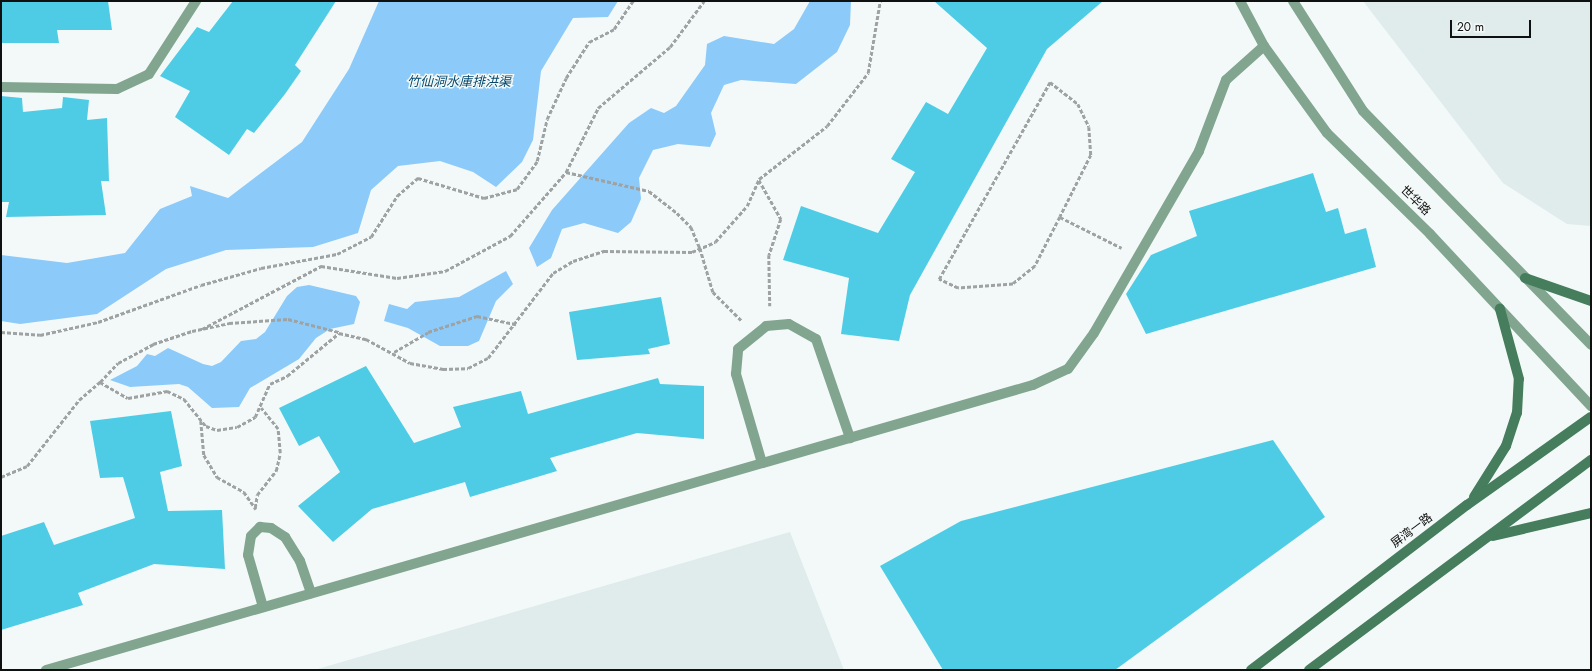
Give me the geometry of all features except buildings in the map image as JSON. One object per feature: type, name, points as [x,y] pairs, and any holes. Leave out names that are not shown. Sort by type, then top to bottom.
[{"type":"main road","points":[[1525,278],[1591,301]]},
{"type":"main road","points":[[1467,505],[1493,470],[1516,413],[1519,379],[1500,309]]},
{"type":"main road","name":"屏湾一路","points":[[1251,670],[1467,505],[1591,417]]},
{"type":"main road","points":[[1309,670],[1591,460]]},
{"type":"main road","points":[[1487,538],[1556,519],[1591,513]]},
{"type":"street","points":[[1,87],[117,89],[149,74],[196,1]]},
{"type":"street","name":"世华路","points":[[1240,1],[1264,46],[1327,133],[1500,309],[1591,406]]},
{"type":"street","name":"世华路","points":[[1293,1],[1363,111],[1591,345]]},
{"type":"street","points":[[46,670],[1033,386],[1068,369],[1094,333],[1199,151],[1226,80],[1264,46]]},
{"type":"street","points":[[762,463],[736,374],[738,349],[752,334],[766,326],[789,324],[816,339],[850,438]]},
{"type":"street","points":[[263,607],[248,556],[251,536],[260,527],[271,528],[285,537],[300,561],[311,593]]},
{"type":"path","points":[[1,332],[40,335],[98,322],[209,282],[261,268],[337,254],[371,237],[397,196],[418,178],[484,198],[517,189],[537,161],[547,119],[566,78],[589,42],[614,29],[633,1]]},
{"type":"path","points":[[202,329],[321,266],[397,278],[445,271],[510,236],[566,172],[598,108],[670,47],[704,1]]},
{"type":"path","points":[[1,477],[27,466],[79,400],[100,382],[118,363],[153,344],[202,329],[263,320],[302,321],[339,333],[366,339],[394,352],[410,363],[442,369],[468,368],[488,358],[516,324],[553,273],[573,261],[604,251],[666,254],[700,248],[715,242],[747,206],[759,180],[827,126],[868,73],[880,1]]},
{"type":"path","points":[[1050,82],[1078,104],[1089,127],[1091,155],[1060,217],[1035,266],[1013,284],[958,288],[939,279],[1050,82]]},
{"type":"path","points":[[566,172],[649,191],[691,227],[700,248],[713,292],[734,310],[752,334]]},
{"type":"path","points":[[759,180],[782,219],[769,255],[773,294],[766,326]]},
{"type":"path","points":[[1060,217],[1138,257]]},
{"type":"path","points":[[394,352],[428,332],[477,316],[516,324]]},
{"type":"path","points":[[100,382],[128,398],[167,391],[184,399],[201,420],[217,430],[237,427],[255,417],[270,384],[287,376],[339,333]]},
{"type":"path","points":[[255,508],[257,495],[276,471],[280,453],[278,429],[260,408]]},
{"type":"path","points":[[201,420],[204,456],[217,477],[244,492],[255,508],[260,527]]},
{"type":"shaded area","points":[[1363,1],[1591,1],[1591,226],[1567,224],[1503,183]]},
{"type":"shaded area","points":[[790,532],[844,670],[314,670]]},
{"type":"water","name":"竹仙洞水庫排洪渠","points":[[379,1],[618,1],[608,17],[573,18],[541,71],[533,140],[522,162],[496,187],[473,172],[440,161],[398,166],[371,190],[358,233],[313,247],[226,250],[166,269],[97,314],[20,324],[1,321],[1,255],[67,263],[125,253],[160,209],[192,196],[190,186],[228,198],[302,142],[349,69]]},
{"type":"water","points":[[810,1],[851,1],[850,25],[837,52],[796,84],[741,80],[724,85],[711,113],[716,134],[710,147],[678,144],[653,150],[639,178],[641,199],[631,222],[618,233],[584,223],[562,229],[551,258],[537,267],[529,248],[552,210],[629,123],[651,108],[664,113],[676,106],[705,65],[707,44],[724,36],[774,44],[794,29]]},
{"type":"water","points":[[506,271],[513,284],[496,301],[479,341],[468,346],[440,346],[408,328],[384,321],[389,304],[407,309],[415,302],[459,297]]},
{"type":"water","points":[[309,285],[356,296],[360,302],[354,324],[330,329],[316,338],[299,359],[250,388],[239,407],[212,408],[188,387],[179,384],[130,387],[110,380],[137,366],[147,354],[155,356],[168,348],[203,364],[212,366],[221,362],[241,341],[256,339],[265,332],[287,296],[297,287]]}]
